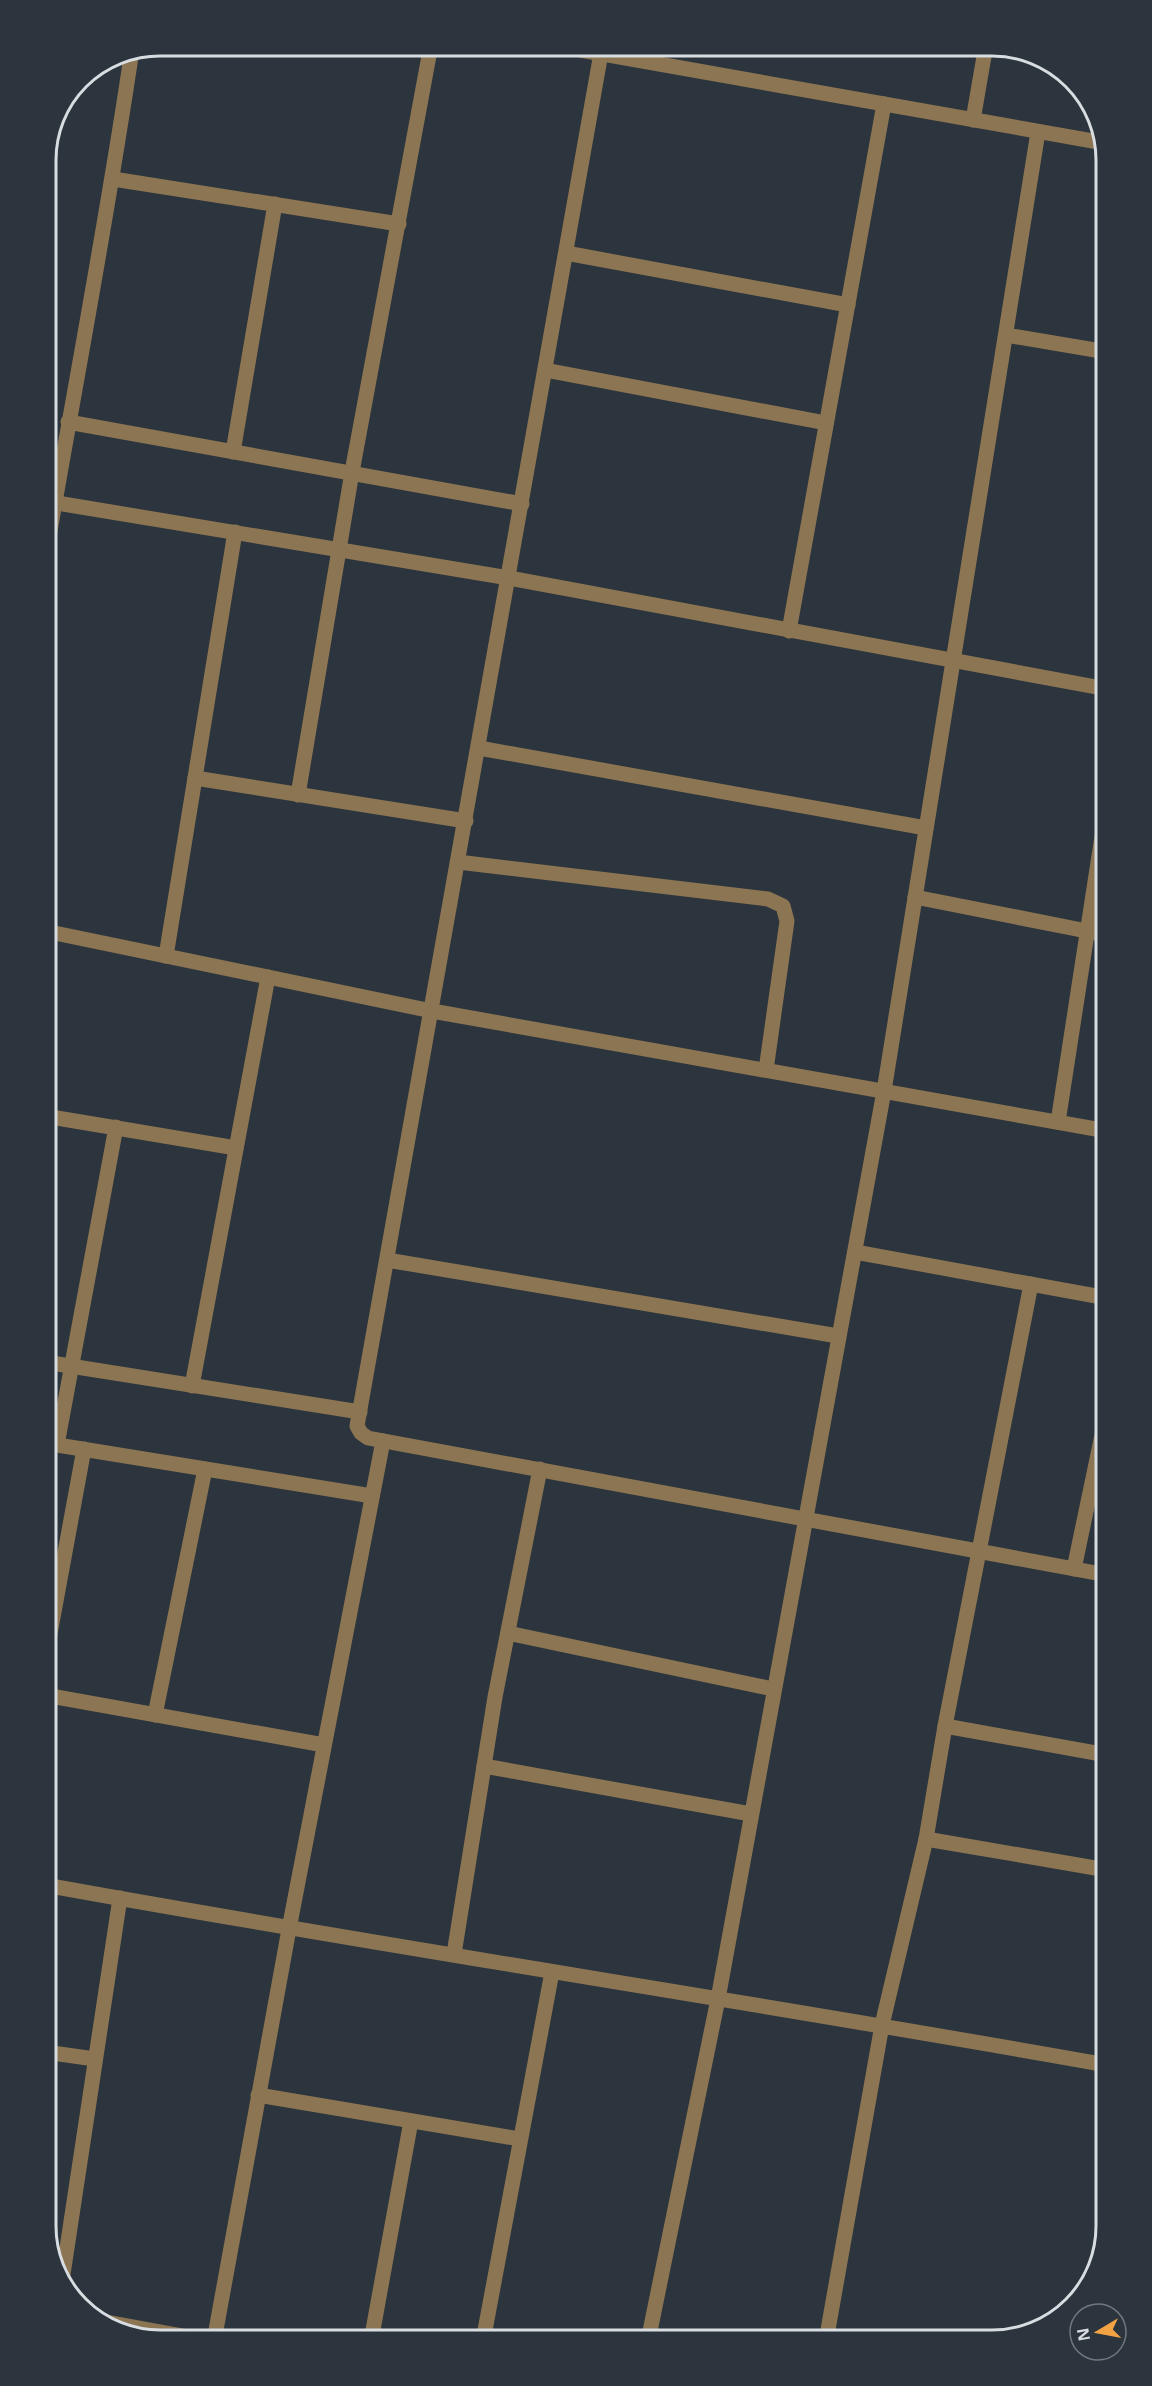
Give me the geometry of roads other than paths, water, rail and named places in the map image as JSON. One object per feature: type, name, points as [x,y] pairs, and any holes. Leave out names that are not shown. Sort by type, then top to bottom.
[{"type":"street","points":[[298,795],[352,472],[429,56]]},
{"type":"street","points":[[600,56],[357,1426],[368,1438],[383,1441],[1096,1573]]},
{"type":"street","points":[[618,56],[1094,141]]},
{"type":"street","points":[[973,120],[984,56]]},
{"type":"street","points":[[56,475],[68,422],[113,179],[130,60]]},
{"type":"street","points":[[789,630],[884,104]]},
{"type":"street","points":[[650,2330],[718,1999],[884,1091],[1038,132]]},
{"type":"street","points":[[113,179],[399,224]]},
{"type":"street","points":[[234,452],[275,204]]},
{"type":"street","points":[[566,253],[848,305]]},
{"type":"street","points":[[1006,335],[1096,350]]},
{"type":"street","points":[[545,370],[826,423]]},
{"type":"street","points":[[68,422],[522,504]]},
{"type":"street","points":[[56,502],[509,578],[1096,687]]},
{"type":"street","points":[[166,956],[235,532]]},
{"type":"street","points":[[479,748],[926,828]]},
{"type":"street","points":[[195,778],[466,821]]},
{"type":"street","points":[[458,862],[768,898],[783,906],[787,921],[766,1070]]},
{"type":"street","points":[[1058,1122],[1096,871]]},
{"type":"street","points":[[915,897],[1096,933]]},
{"type":"street","points":[[56,933],[432,1011],[1096,1129]]},
{"type":"street","points":[[192,1386],[268,977]]},
{"type":"street","points":[[56,1118],[237,1148]]},
{"type":"street","points":[[56,1424],[71,1366],[116,1127]]},
{"type":"street","points":[[855,1252],[1096,1296]]},
{"type":"street","points":[[387,1260],[838,1336]]},
{"type":"street","points":[[828,2330],[882,2025],[926,1839],[945,1726],[1031,1284]]},
{"type":"street","points":[[56,1364],[360,1412]]},
{"type":"street","points":[[213,2330],[383,1441]]},
{"type":"street","points":[[56,1445],[372,1496]]},
{"type":"street","points":[[56,1601],[84,1449]]},
{"type":"street","points":[[1074,1569],[1096,1464]]},
{"type":"street","points":[[155,1715],[206,1469]]},
{"type":"street","points":[[454,1954],[484,1766],[540,1469]]},
{"type":"street","points":[[508,1634],[774,1689]]},
{"type":"street","points":[[56,1697],[324,1745]]},
{"type":"street","points":[[945,1726],[1096,1753]]},
{"type":"street","points":[[484,1766],[751,1814]]},
{"type":"street","points":[[926,1839],[1096,1868]]},
{"type":"street","points":[[56,1887],[289,1929],[882,2025],[1096,2063]]},
{"type":"street","points":[[64,2268],[120,1898]]},
{"type":"street","points":[[485,2330],[552,1972]]},
{"type":"street","points":[[56,2054],[95,2059]]},
{"type":"street","points":[[258,2095],[520,2139]]},
{"type":"street","points":[[373,2330],[411,2121]]}]
